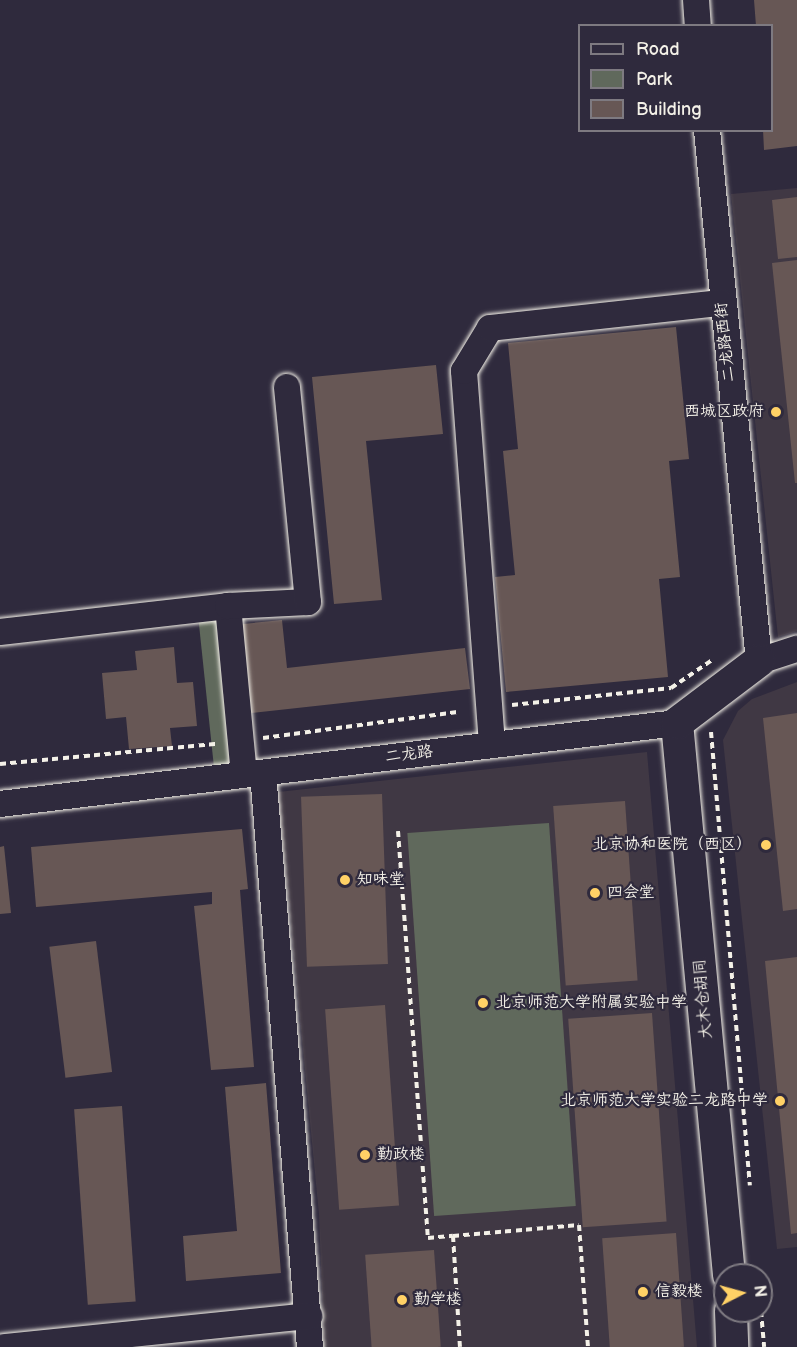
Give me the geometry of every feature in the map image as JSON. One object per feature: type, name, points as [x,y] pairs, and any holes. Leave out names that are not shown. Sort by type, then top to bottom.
[{"type":"street","points":[[696,0],[698,24]]},
{"type":"street","name":"二龙路西街","points":[[707,132],[722,303],[759,661]]},
{"type":"street","points":[[492,744],[464,371],[490,328],[722,303]]},
{"type":"street","points":[[0,632],[228,606],[308,602],[287,387]]},
{"type":"street","points":[[228,606],[241,741],[254,773],[309,1316],[310,1347]]},
{"type":"street","points":[[677,723],[759,661],[797,649]]},
{"type":"street","name":"二龙路","points":[[0,804],[677,723]]},
{"type":"street","name":"大木仓胡同","points":[[677,723],[728,1263]]},
{"type":"street","points":[[4,1347],[309,1316]]},
{"type":"street","points":[[731,1323],[732,1347]]},
{"type":"path","points":[[503,706],[671,688],[720,655]]},
{"type":"path","points":[[0,764],[241,741],[457,712]]},
{"type":"path","points":[[711,732],[750,1192]]},
{"type":"path","points":[[398,831],[428,1238],[579,1225],[588,1347]]},
{"type":"path","points":[[453,1236],[460,1347]]},
{"type":"path","points":[[762,1323],[764,1347]]},
{"type":"shaded area","name":"西城区政府","points":[[797,188],[797,631],[778,637],[731,194]]},
{"type":"shaded area","points":[[797,682],[797,1247],[777,1249],[723,740],[738,711],[752,699]]},
{"type":"shaded area","name":"北京师范大学附属实验中学","points":[[647,752],[697,1347],[324,1347],[319,1214],[278,792]]},
{"type":"green space","points":[[218,614],[234,768],[214,770],[198,616]]},
{"type":"green space","points":[[549,823],[576,1206],[434,1216],[407,833]]},
{"type":"building","points":[[754,0],[797,0],[797,146],[764,150],[763,132],[773,132],[773,24],[756,24]]},
{"type":"building","points":[[797,197],[797,257],[778,259],[772,200]]},
{"type":"building","points":[[797,260],[797,483],[795,483],[772,263]]},
{"type":"building","points":[[676,327],[689,459],[669,461],[680,577],[659,579],[668,677],[506,692],[495,577],[515,575],[503,451],[518,449],[508,343]]},
{"type":"building","points":[[436,365],[443,434],[366,441],[382,600],[334,604],[312,377]]},
{"type":"building","points":[[282,620],[287,668],[465,648],[470,689],[243,714],[233,625]]},
{"type":"building","points":[[174,647],[177,683],[193,682],[197,726],[170,728],[172,746],[129,749],[126,717],[106,719],[102,673],[137,670],[135,651]]},
{"type":"building","points":[[797,713],[797,909],[783,911],[763,718]]},
{"type":"building","name":"知味堂","points":[[382,794],[388,964],[307,967],[301,797]]},
{"type":"building","name":"四会堂","points":[[625,801],[638,981],[566,986],[553,806]]},
{"type":"building","points":[[242,829],[248,889],[240,890],[254,1067],[211,1070],[194,906],[212,904],[212,892],[36,907],[31,847]]},
{"type":"building","points":[[4,846],[11,913],[0,914],[0,847]]},
{"type":"building","points":[[96,941],[112,1072],[65,1078],[49,947]]},
{"type":"building","points":[[797,957],[797,1233],[791,1234],[765,961]]},
{"type":"building","name":"勤政楼","points":[[385,1005],[399,1206],[339,1210],[325,1009]]},
{"type":"building","points":[[652,1013],[667,1221],[583,1227],[568,1019]]},
{"type":"building","points":[[266,1083],[281,1273],[186,1281],[183,1236],[237,1231],[225,1087]]},
{"type":"building","points":[[122,1106],[136,1302],[88,1305],[74,1109]]},
{"type":"building","name":"信毅楼","points":[[676,1233],[684,1347],[610,1347],[602,1238]]},
{"type":"building","name":"勤学楼","points":[[434,1250],[441,1347],[372,1347],[365,1255]]},
{"type":"place","name":"西城区政府","points":[[776,412]]},
{"type":"place","name":"北京协和医院（西区）","points":[[766,845]]},
{"type":"place","name":"知味堂","points":[[345,880]]},
{"type":"place","name":"四会堂","points":[[595,893]]},
{"type":"place","name":"北京师范大学附属实验中学","points":[[483,1003]]},
{"type":"place","name":"北京师范大学实验二龙路中学","points":[[780,1101]]},
{"type":"place","name":"勤政楼","points":[[365,1155]]},
{"type":"place","name":"信毅楼","points":[[643,1292]]},
{"type":"place","name":"勤学楼","points":[[402,1300]]}]
